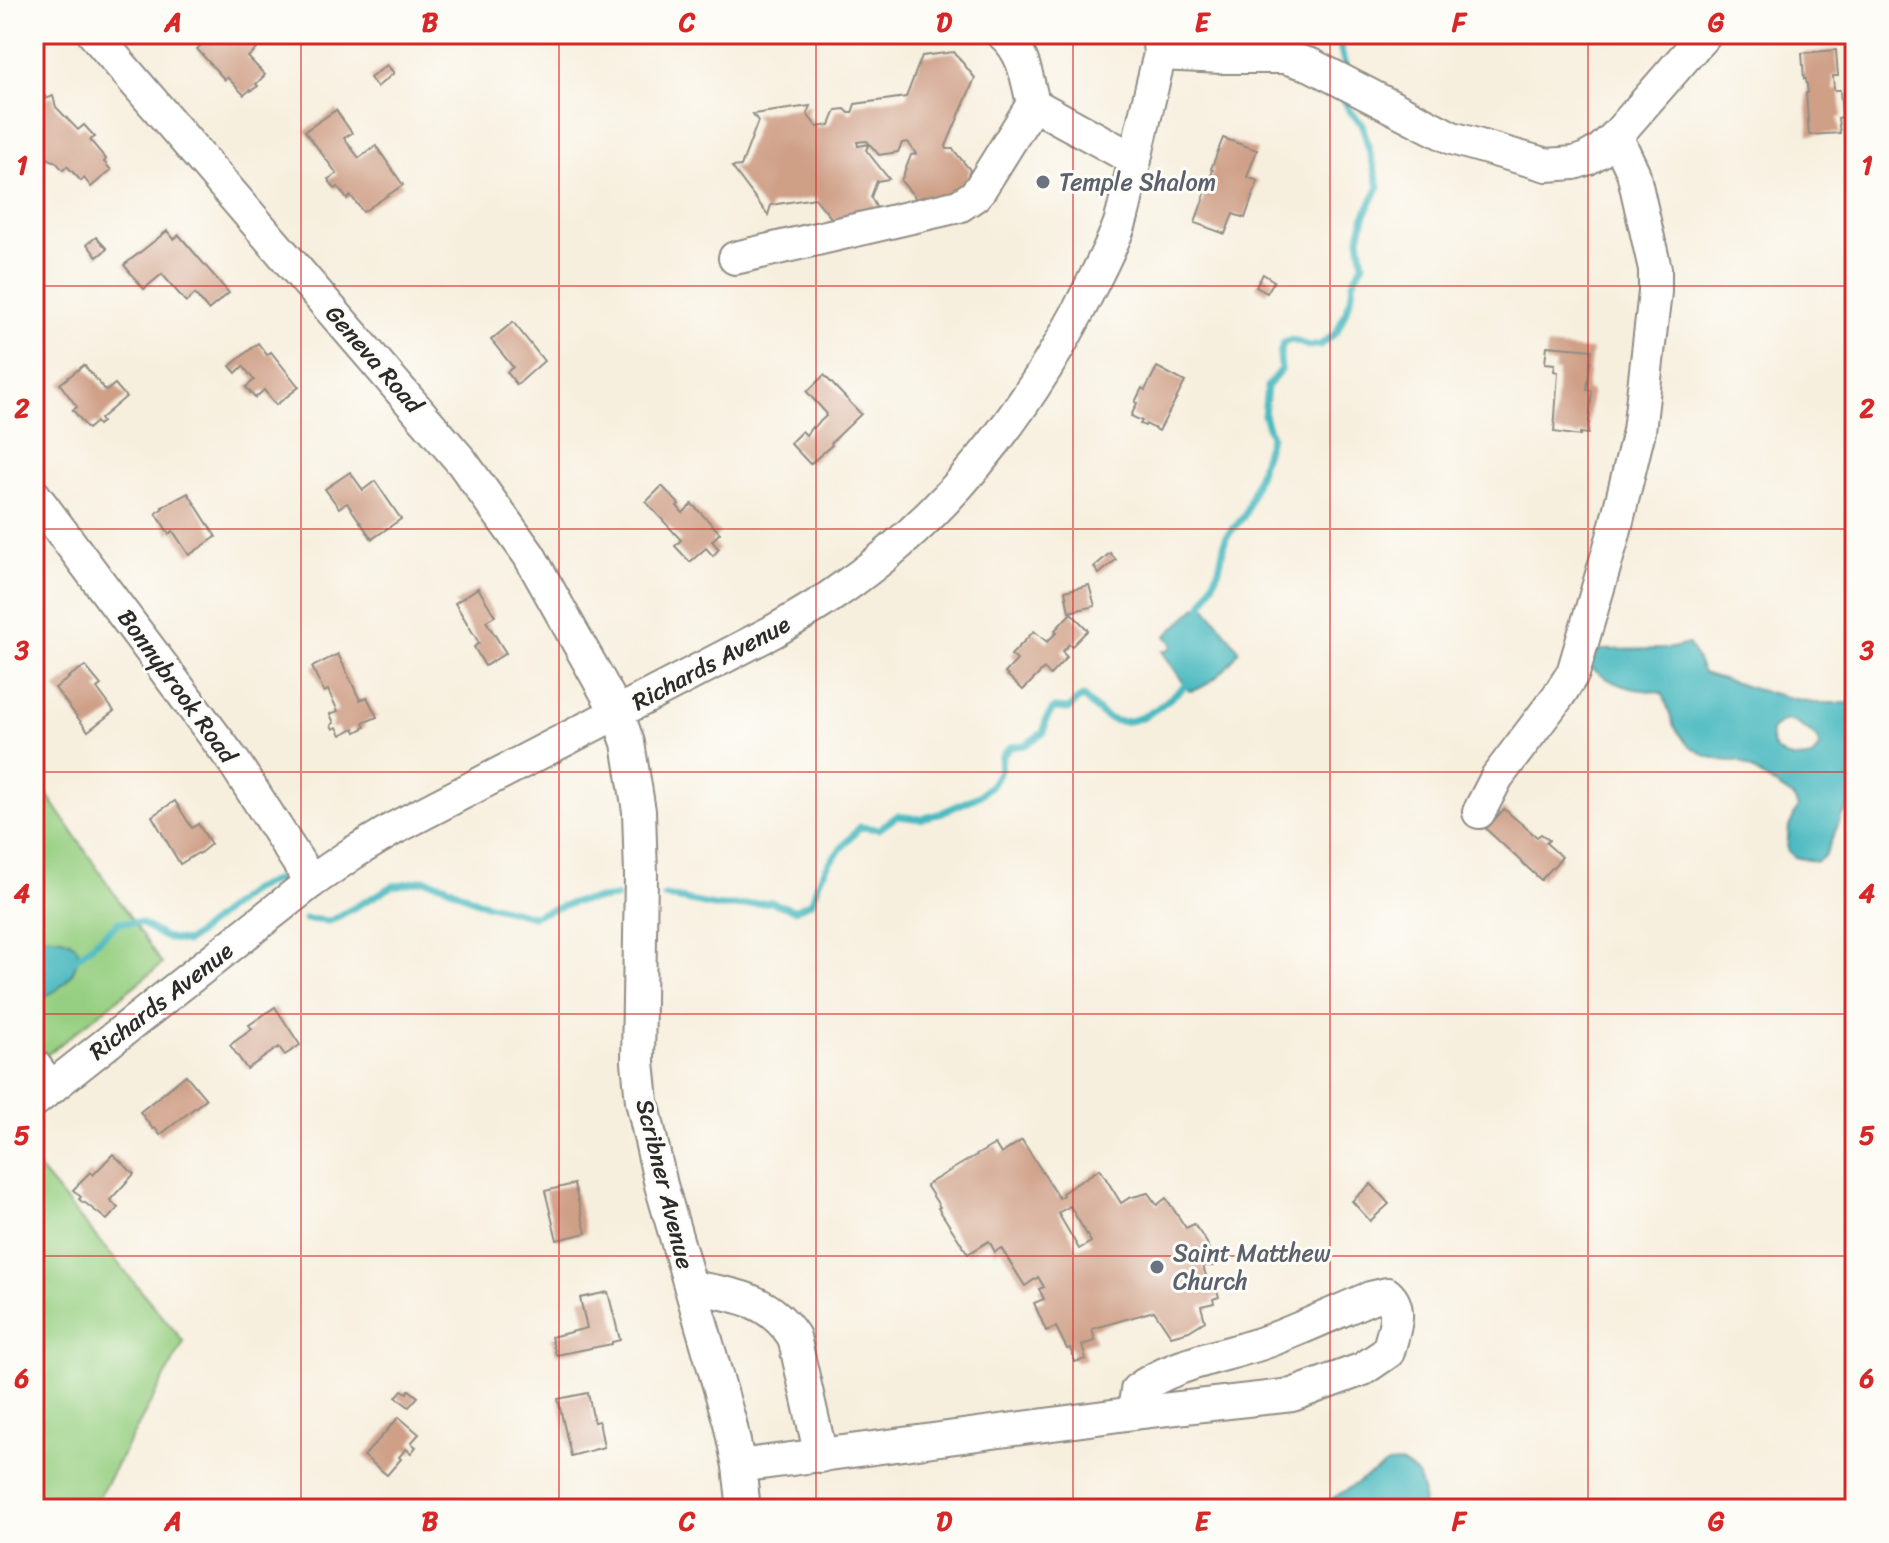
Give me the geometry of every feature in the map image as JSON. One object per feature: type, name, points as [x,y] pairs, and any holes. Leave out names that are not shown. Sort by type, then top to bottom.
[{"type":"street","name":"Geneva Road","points":[[94,34],[462,462],[529,555],[617,712]]},
{"type":"street","points":[[735,258],[959,206],[974,196],[1033,104],[1022,58],[1003,34]]},
{"type":"street","points":[[1159,44],[1222,57],[1284,57],[1311,65],[1452,138],[1547,165],[1574,163],[1600,151],[1705,34]]},
{"type":"street","name":"Richards Avenue","points":[[40,1085],[353,853],[393,829],[772,632],[835,594],[900,543],[967,477],[1002,434],[1041,377],[1081,306],[1119,228],[1159,44]]},
{"type":"street","points":[[1033,104],[1135,160]]},
{"type":"street","points":[[1479,812],[1497,777],[1573,673],[1609,551],[1639,431],[1655,269],[1633,172],[1616,136]]},
{"type":"street","name":"Bonnybrook Road","points":[[34,495],[234,762],[311,882]]},
{"type":"street","name":"Scribner Avenue","points":[[617,712],[628,743],[639,811],[638,1062],[642,1101],[661,1185],[730,1423],[744,1509]]},
{"type":"street","points":[[691,1287],[760,1304],[785,1324],[794,1337],[821,1456]]},
{"type":"street","points":[[739,1466],[1292,1395],[1363,1369],[1388,1352],[1397,1319],[1395,1301],[1387,1294],[1370,1298],[1270,1340],[1150,1381],[1137,1390],[1134,1413]]},
{"type":"green space","points":[[34,775],[162,964],[34,1065]]},
{"type":"green space","points":[[34,1163],[184,1342],[95,1504],[83,1509],[34,1509]]},
{"type":"water","points":[[1198,606],[1206,607],[1239,650],[1218,676],[1189,691],[1162,651],[1171,648],[1172,643],[1166,636]]},
{"type":"water","points":[[1689,644],[1703,673],[1758,690],[1813,703],[1855,703],[1855,800],[1842,815],[1825,856],[1816,862],[1795,857],[1787,850],[1789,827],[1798,807],[1793,797],[1739,761],[1706,756],[1687,744],[1674,726],[1663,694],[1620,685],[1591,668],[1590,657],[1598,650],[1667,649]],"holes":[[[1791,721],[1818,740],[1819,747],[1812,757],[1790,758],[1773,746],[1771,731],[1779,723]]]},
{"type":"water","points":[[34,937],[64,939],[78,949],[75,967],[65,982],[51,993],[34,999]]},
{"type":"water","points":[[1401,1463],[1413,1471],[1420,1482],[1423,1494],[1421,1509],[1280,1509],[1320,1506],[1388,1464]]},
{"type":"building","points":[[212,34],[222,34],[228,42],[237,34],[242,34],[257,49],[248,57],[265,75],[256,84],[258,86],[244,95],[227,77],[225,80],[197,49]]},
{"type":"building","points":[[1836,50],[1838,76],[1833,76],[1834,90],[1840,90],[1840,133],[1809,135],[1808,93],[1802,53]]},
{"type":"building","points":[[954,52],[975,78],[946,146],[953,149],[970,170],[960,196],[919,202],[901,181],[911,155],[916,154],[908,142],[902,143],[898,152],[879,155],[867,141],[857,142],[858,146],[869,144],[866,150],[889,179],[877,181],[871,197],[879,213],[836,224],[815,198],[771,205],[768,215],[732,167],[741,166],[758,121],[753,114],[810,106],[807,114],[817,127],[830,125],[836,110],[845,109],[852,113],[855,104],[906,97],[922,56]]},
{"type":"building","points":[[387,65],[394,73],[377,87],[370,78]]},
{"type":"building","points":[[45,96],[46,99],[53,96],[56,107],[78,130],[84,125],[95,137],[90,140],[111,170],[91,187],[67,166],[63,170],[47,158],[37,167],[34,164],[34,100]]},
{"type":"building","points":[[336,110],[352,133],[344,138],[359,158],[376,146],[403,185],[363,212],[351,196],[347,199],[338,187],[335,189],[328,179],[337,174],[305,131]]},
{"type":"building","points":[[1223,138],[1257,150],[1247,177],[1258,181],[1245,218],[1233,214],[1225,234],[1195,223]]},
{"type":"building","points":[[167,231],[174,239],[179,235],[229,293],[208,310],[195,294],[186,302],[162,274],[144,289],[124,265]]},
{"type":"building","points":[[96,237],[107,249],[97,257],[87,244]]},
{"type":"building","points":[[1263,274],[1274,281],[1267,293],[1256,287]]},
{"type":"building","points":[[513,322],[544,361],[517,385],[507,372],[513,367],[491,340]]},
{"type":"building","points":[[258,343],[267,355],[271,352],[299,387],[276,405],[264,390],[255,398],[246,387],[254,380],[243,366],[236,373],[230,366]]},
{"type":"building","points":[[1547,346],[1592,350],[1587,390],[1592,391],[1588,434],[1580,433],[1580,436],[1554,432],[1558,372],[1554,371],[1555,364],[1545,363]]},
{"type":"building","points":[[84,365],[106,391],[115,384],[126,397],[100,419],[102,422],[98,425],[96,422],[88,429],[73,410],[77,407],[60,384]]},
{"type":"building","points":[[1157,367],[1185,382],[1159,431],[1140,424],[1142,421],[1131,416],[1142,388],[1145,390]]},
{"type":"building","points":[[824,375],[861,414],[810,464],[790,443],[802,431],[806,435],[826,416],[807,392]]},
{"type":"building","points":[[350,472],[363,490],[375,481],[401,519],[372,539],[347,503],[339,508],[325,489]]},
{"type":"building","points":[[662,486],[683,513],[692,504],[720,533],[712,541],[719,549],[713,556],[706,548],[690,562],[675,546],[681,540],[646,502]]},
{"type":"building","points":[[188,493],[216,537],[189,555],[173,531],[169,534],[156,513]]},
{"type":"building","points":[[1110,553],[1116,560],[1099,574],[1094,567]]},
{"type":"building","points":[[1089,585],[1095,606],[1069,612],[1065,591]]},
{"type":"building","points":[[478,588],[495,616],[486,621],[506,653],[485,666],[474,647],[479,643],[455,603]]},
{"type":"building","points":[[1071,613],[1088,630],[1062,652],[1067,657],[1050,675],[1044,669],[1023,690],[1005,673],[1017,660],[1011,655],[1034,631],[1047,642]]},
{"type":"building","points":[[338,654],[360,700],[367,697],[377,717],[363,723],[365,727],[356,732],[354,728],[341,735],[337,727],[333,729],[331,725],[334,723],[330,714],[338,711],[312,667]]},
{"type":"building","points":[[85,666],[101,685],[97,688],[114,711],[88,731],[55,688]]},
{"type":"building","points":[[175,801],[192,828],[198,824],[211,844],[180,864],[152,816]]},
{"type":"building","points":[[1504,809],[1537,837],[1541,834],[1549,840],[1546,843],[1562,857],[1541,880],[1486,829]]},
{"type":"building","points":[[275,1007],[300,1045],[285,1055],[279,1047],[247,1069],[230,1045],[252,1029],[249,1025]]},
{"type":"building","points":[[186,1075],[206,1099],[160,1135],[140,1112]]},
{"type":"building","points":[[1022,1140],[1059,1198],[1100,1169],[1121,1203],[1148,1193],[1157,1205],[1166,1198],[1186,1228],[1194,1224],[1207,1243],[1213,1266],[1203,1266],[1209,1285],[1215,1283],[1219,1297],[1213,1299],[1214,1303],[1201,1306],[1205,1321],[1189,1331],[1171,1336],[1154,1311],[1092,1329],[1095,1341],[1082,1345],[1086,1359],[1075,1362],[1071,1348],[1067,1349],[1056,1327],[1046,1331],[1034,1303],[1044,1299],[1039,1289],[1044,1287],[1038,1277],[1025,1286],[1001,1248],[995,1252],[989,1241],[968,1254],[926,1185],[995,1144],[1001,1154]],"holes":[[[1070,1206],[1091,1242],[1079,1249],[1058,1213]]]},
{"type":"building","points":[[113,1154],[134,1174],[110,1200],[118,1208],[107,1220],[83,1203],[73,1190]]},
{"type":"building","points":[[574,1184],[586,1233],[557,1240],[545,1191]]},
{"type":"building","points":[[1371,1184],[1389,1204],[1370,1221],[1352,1201]]},
{"type":"building","points":[[608,1292],[620,1340],[556,1355],[551,1337],[587,1328],[580,1298]]},
{"type":"building","points":[[402,1390],[407,1393],[409,1390],[418,1397],[409,1407],[396,1397]]},
{"type":"building","points":[[588,1393],[594,1422],[599,1421],[604,1447],[571,1456],[558,1399]]},
{"type":"building","points":[[399,1417],[419,1434],[411,1443],[416,1447],[411,1453],[406,1449],[387,1475],[364,1456]]},
{"type":"waterway","points":[[1337,34],[1347,74]]},
{"type":"waterway","points":[[1200,616],[1219,569],[1226,537],[1245,515],[1271,436],[1264,415],[1267,387],[1281,369],[1283,343],[1292,340],[1308,346],[1320,345],[1337,332],[1351,299],[1353,282],[1363,263],[1359,238],[1364,217],[1379,186],[1362,124],[1349,110],[1342,96]]},
{"type":"waterway","points":[[665,896],[714,906],[771,902],[794,910],[812,902],[825,870],[860,827],[879,829],[897,816],[921,819],[979,796],[1000,771],[1002,756],[1011,747],[1025,745],[1044,732],[1046,719],[1054,708],[1069,709],[1083,697],[1113,720],[1133,720],[1161,705],[1185,686],[1187,679]]},
{"type":"waterway","points":[[72,962],[119,922],[141,923],[164,937],[187,942],[250,891],[278,879]]},
{"type":"waterway","points":[[305,919],[330,921],[393,886],[425,880],[444,885],[478,902],[533,916],[574,902],[616,897]]},
{"type":"place","name":"Temple Shalom","points":[[1043,182]]},
{"type":"place","name":"Saint Matthew Church","points":[[1157,1267]]}]
